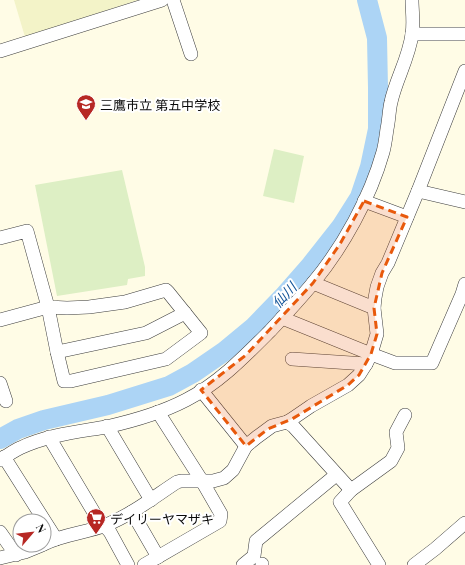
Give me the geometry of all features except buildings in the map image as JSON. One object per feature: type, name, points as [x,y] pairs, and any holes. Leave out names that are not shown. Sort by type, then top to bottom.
[{"type":"street","points":[[0,51],[162,0]]},
{"type":"street","points":[[173,0],[191,54]]},
{"type":"street","points":[[31,513],[2,459],[20,448],[49,437],[132,420],[158,412],[186,400],[222,376],[246,356],[313,283],[340,244],[364,202],[382,153],[387,131],[390,102],[409,48],[412,34],[412,0]]},
{"type":"street","points":[[412,34],[465,34]]},
{"type":"street","points":[[52,541],[118,520],[177,482],[214,481],[224,478],[233,470],[246,446],[268,429],[287,422],[348,385],[359,375],[369,359],[377,334],[374,308],[377,287],[418,191],[465,72]]},
{"type":"street","points":[[418,191],[465,202]]},
{"type":"street","points":[[364,202],[407,217]]},
{"type":"street","points":[[0,238],[27,231],[48,307],[64,381],[71,381],[166,359],[201,333],[166,290],[125,302],[89,307],[48,307],[0,320]]},
{"type":"street","points":[[313,283],[374,308]]},
{"type":"street","points":[[292,359],[369,359],[395,363],[432,363],[465,284]]},
{"type":"street","points":[[57,352],[146,333],[185,313]]},
{"type":"street","points":[[282,318],[369,359]]},
{"type":"street","points":[[0,383],[6,401]]},
{"type":"street","points":[[201,390],[246,446]]},
{"type":"street","points":[[144,565],[220,521],[221,514],[158,412]]},
{"type":"street","points":[[379,565],[340,502],[351,490],[391,461],[398,448],[396,432],[405,416]]},
{"type":"street","points":[[287,422],[293,426],[351,490]]},
{"type":"street","points":[[106,426],[151,500]]},
{"type":"street","points":[[49,437],[96,516],[110,532],[128,565]]},
{"type":"street","points":[[243,565],[254,556],[256,541],[336,475]]},
{"type":"street","points":[[132,512],[158,557]]},
{"type":"street","points":[[414,565],[465,523]]},
{"type":"street","points":[[0,532],[16,555]]},
{"type":"street","points":[[0,558],[23,553]]},
{"type":"highlighted area","points":[[364,201],[407,217],[382,273],[374,308],[377,334],[371,354],[359,375],[348,385],[292,419],[268,429],[246,446],[201,390],[246,355],[313,283],[340,244]]},
{"type":"green space","points":[[14,0],[138,0],[25,37]]},
{"type":"green space","points":[[274,149],[304,156],[294,203],[263,196]]},
{"type":"green space","points":[[122,170],[145,267],[145,276],[128,279],[127,285],[57,296],[35,185]]},
{"type":"waterway","name":"仙川","points":[[0,439],[18,429],[44,420],[108,405],[169,386],[193,373],[225,351],[254,327],[311,265],[341,227],[360,197],[370,167],[378,129],[378,88],[377,38],[367,0]]},
{"type":"place","name":"三鷹市立 第五中学校","points":[[86,121]]},
{"type":"place","name":"デイリーヤマザキ","points":[[96,535]]}]
